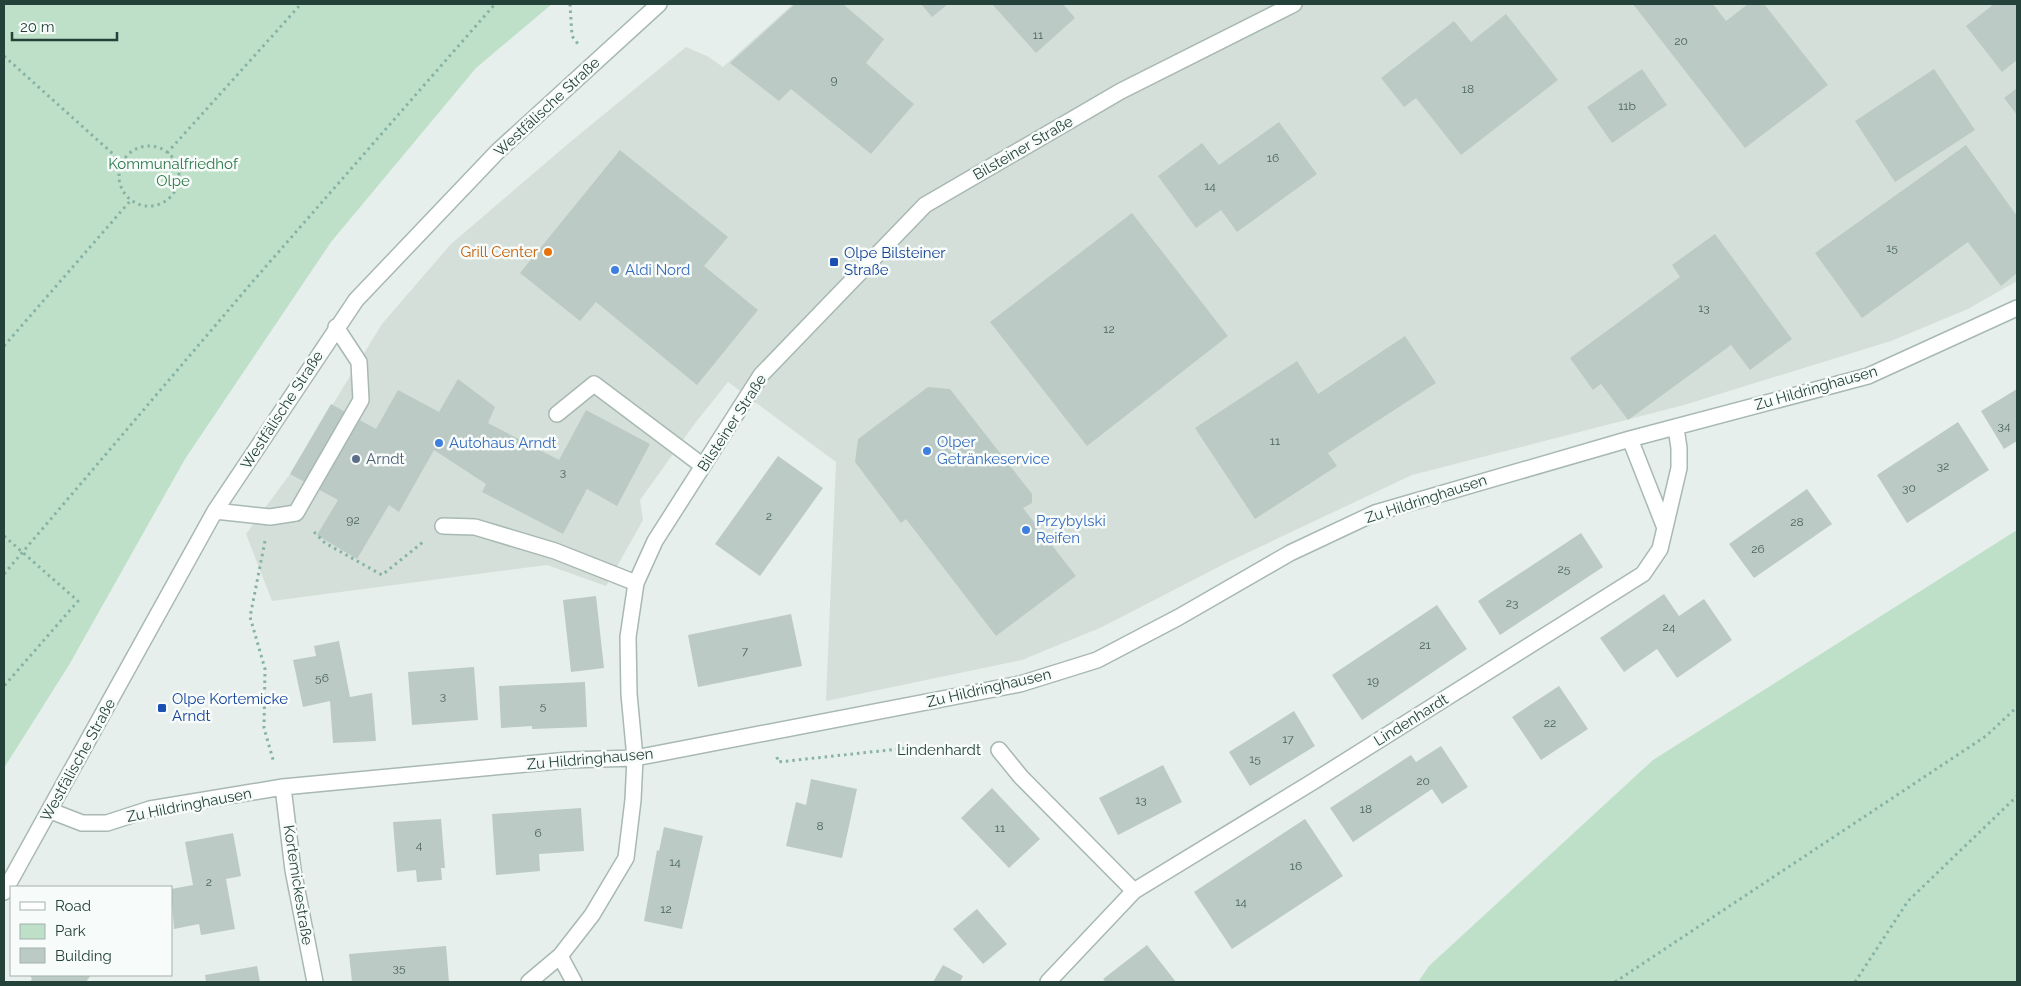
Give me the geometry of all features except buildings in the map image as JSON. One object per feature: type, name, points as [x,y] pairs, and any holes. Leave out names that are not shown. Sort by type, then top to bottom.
[{"type":"street","name":"Westfälische Straße","points":[[4,892],[51,811],[215,511],[336,327],[356,300],[498,151],[659,4]]},
{"type":"street","name":"Bilsteiner Straße","points":[[529,982],[560,956],[592,915],[626,858],[633,800],[635,758],[629,694],[628,637],[636,583],[655,541],[761,375],[925,204],[1122,91],[1294,4]]},
{"type":"street","name":"Zu Hildringhausen","points":[[51,811],[82,824],[107,823],[150,810],[283,787],[569,760],[635,758],[767,731],[861,716],[1020,684],[1097,660],[1179,617],[1290,553],[1375,513],[1630,439],[1868,376],[2017,308]]},
{"type":"street","points":[[215,511],[270,517],[296,513],[361,400],[359,362],[336,327]]},
{"type":"street","points":[[557,414],[594,384],[703,466]]},
{"type":"street","name":"Lindenhardt","points":[[1048,982],[1134,891],[1330,771],[1643,574],[1660,549],[1678,468],[1679,448],[1676,428]]},
{"type":"street","points":[[1630,439],[1664,528]]},
{"type":"street","points":[[443,526],[475,527],[555,551],[636,583]]},
{"type":"street","name":"Lindenhardt","points":[[999,750],[1021,777],[1134,891]]},
{"type":"street","name":"Kortemickestraße","points":[[283,787],[293,870],[315,982]]},
{"type":"street","points":[[560,956],[574,982]]},
{"type":"path","points":[[167,152],[301,4]]},
{"type":"path","points":[[4,574],[254,280],[495,4]]},
{"type":"path","points":[[570,4],[572,36],[594,64]]},
{"type":"path","points":[[4,56],[122,162]]},
{"type":"path","points":[[142,147],[152,147],[167,152],[178,167],[179,178],[175,192],[168,200],[158,205],[140,205],[131,200],[122,190],[119,180],[122,162],[128,154],[142,147]]},
{"type":"path","points":[[4,346],[131,200]]},
{"type":"path","points":[[270,517],[250,617],[265,669],[264,728],[272,757]]},
{"type":"path","points":[[325,543],[382,575],[443,526]]},
{"type":"path","points":[[4,536],[78,601],[4,686]]},
{"type":"path","points":[[1615,982],[1986,736],[2017,707]]},
{"type":"path","name":"Lindenhardt","points":[[767,731],[778,762],[908,748],[999,750]]},
{"type":"path","points":[[1855,982],[1908,900],[2017,796]]},
{"type":"shaded area","points":[[793,4],[2017,4],[2017,281],[1968,309],[1891,341],[1684,405],[1412,475],[1230,561],[1102,627],[1022,660],[826,701],[836,462],[728,382],[696,422],[640,500],[643,520],[606,586],[547,565],[272,601],[246,534],[290,474],[382,324],[450,245],[569,143],[686,47],[707,56],[723,67]]},
{"type":"green space","name":"Kommunalfriedhof Olpe","points":[[4,4],[552,4],[476,68],[331,242],[185,459],[69,665],[4,768]]},
{"type":"green space","points":[[2017,530],[2017,982],[1418,982],[1429,966],[1653,760]]},
{"type":"place","name":"Grill Center","points":[[548,252]]},
{"type":"place","name":"Olpe Bilsteiner Straße","points":[[834,262]]},
{"type":"place","name":"Aldi Nord","points":[[615,270]]},
{"type":"place","name":"Autohaus Arndt","points":[[439,443]]},
{"type":"place","name":"Olper Getränkeservice","points":[[927,451]]},
{"type":"place","name":"Arndt","points":[[356,459]]},
{"type":"place","name":"Przybylski Reifen","points":[[1026,530]]},
{"type":"place","name":"Olpe Kortemicke Arndt","points":[[162,708]]}]
